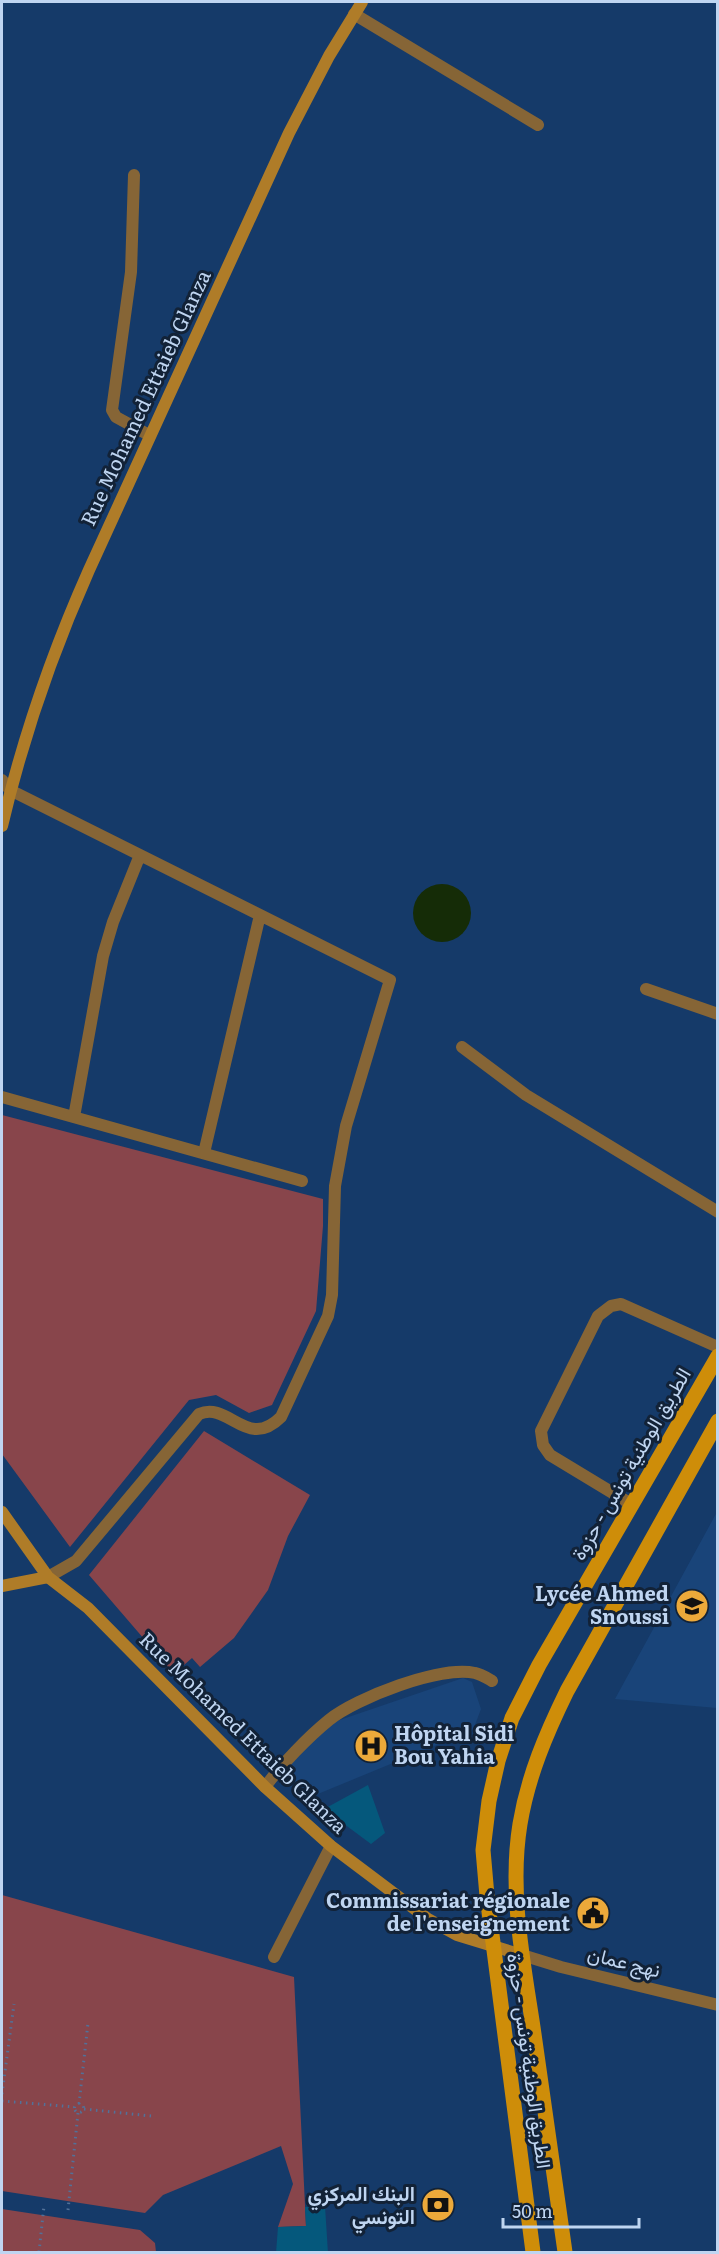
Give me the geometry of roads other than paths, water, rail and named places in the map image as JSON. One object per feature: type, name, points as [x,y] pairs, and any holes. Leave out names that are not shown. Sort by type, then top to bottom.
[{"type":"main road","name":"الطريق الوطنية تونس - حزوة","points":[[534,2253],[492,1947],[483,1850],[489,1801],[498,1761],[512,1718],[539,1665],[717,1356]]},
{"type":"main road","name":"الطريق الوطنية تونس - حزوة","points":[[565,2253],[522,1955],[517,1852],[524,1807],[535,1762],[567,1691],[717,1421]]},
{"type":"street","name":"Rue Mohamed Ettaieb Glanza","points":[[2,826],[10,790],[38,697],[62,630],[149,435],[289,133],[329,56],[362,2]]},
{"type":"street","points":[[354,14],[538,125]]},
{"type":"street","points":[[134,175],[131,272],[112,410],[116,417],[149,435]]},
{"type":"street","points":[[2,780],[10,790],[390,980],[346,1126],[335,1186],[332,1295],[328,1317],[286,1409],[274,1424],[255,1430],[245,1428],[214,1412],[199,1414],[76,1561],[48,1577],[2,1586]]},
{"type":"street","points":[[74,1117],[103,956],[113,922],[140,855]]},
{"type":"street","points":[[204,1153],[260,915]]},
{"type":"street","points":[[646,989],[717,1014]]},
{"type":"street","points":[[462,1047],[526,1095],[717,1212]]},
{"type":"street","points":[[2,1096],[302,1181]]},
{"type":"street","points":[[631,1504],[550,1455],[543,1445],[541,1431],[598,1316],[611,1306],[621,1304],[717,1347]]},
{"type":"street","name":"Rue Mohamed Ettaieb Glanza","points":[[2,1512],[48,1577],[88,1608],[265,1786],[331,1846],[428,1919],[457,1935],[522,1955]]},
{"type":"street","points":[[265,1786],[329,1719],[368,1697],[406,1683],[459,1672],[477,1673],[492,1681]]},
{"type":"street","points":[[274,1957],[331,1846]]},
{"type":"street","name":"نهج عمان","points":[[522,1955],[717,2005]]},
{"type":"place","name":"Lycée Ahmed Snoussi","points":[[692,1606]]},
{"type":"place","name":"Hôpital Sidi Bou Yahia","points":[[371,1746]]},
{"type":"place","name":"Commissariat régionale de l'enseignement","points":[[593,1913]]},
{"type":"place","name":"البنك المركزي التونسي","points":[[438,2205]]}]
